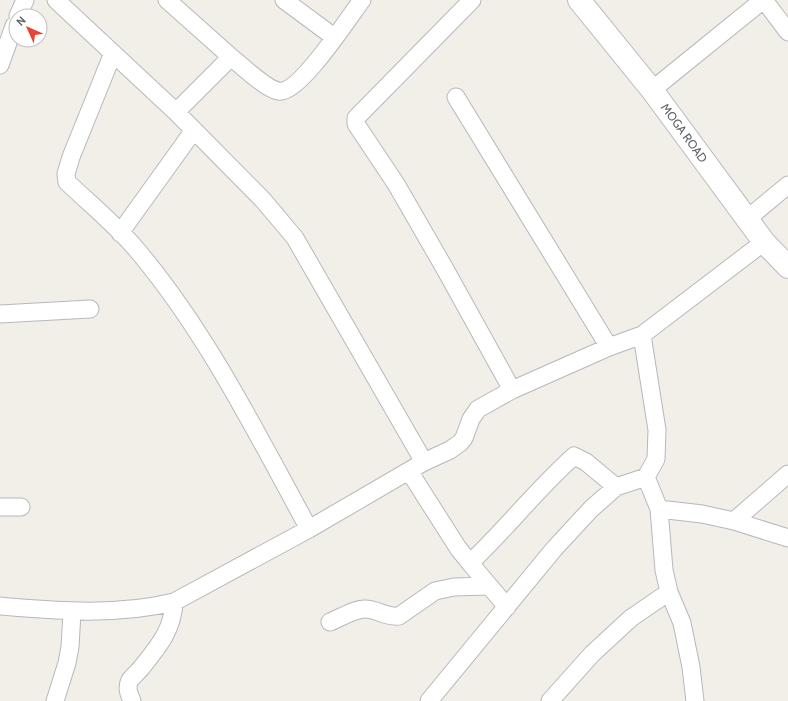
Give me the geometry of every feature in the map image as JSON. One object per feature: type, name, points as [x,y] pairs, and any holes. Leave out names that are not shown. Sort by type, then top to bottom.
[{"type":"street","points":[[56,0],[176,112],[263,200],[295,238],[424,462]]},
{"type":"street","points":[[168,0],[231,57],[278,91],[288,90],[306,76],[362,0]]},
{"type":"street","points":[[284,0],[334,37]]},
{"type":"street","points":[[472,0],[356,118],[356,124],[396,184],[512,390]]},
{"type":"street","name":"MOGA ROAD","points":[[579,0],[652,90],[764,242],[788,267]]},
{"type":"street","points":[[652,90],[764,0],[788,32]]},
{"type":"street","points":[[0,65],[8,36]]},
{"type":"street","points":[[113,53],[66,174],[67,182],[136,249],[170,293],[229,384],[308,529]]},
{"type":"street","points":[[176,112],[231,57]]},
{"type":"street","points":[[456,97],[609,347]]},
{"type":"street","points":[[120,233],[194,130]]},
{"type":"street","points":[[747,219],[788,185]]},
{"type":"street","points":[[0,606],[72,612],[112,612],[157,606],[174,602],[308,529],[424,462],[450,450],[460,443],[473,414],[486,404],[512,390],[609,347],[642,335],[764,242]]},
{"type":"street","points":[[0,314],[90,309]]},
{"type":"street","points":[[429,701],[554,549],[591,508],[616,487],[646,477],[656,459],[657,430],[642,335]]},
{"type":"street","points":[[470,563],[507,526],[555,473],[574,456],[586,462],[616,487]]},
{"type":"street","points":[[409,471],[458,548],[507,607]]},
{"type":"street","points":[[734,521],[788,474]]},
{"type":"street","points":[[646,477],[659,509],[664,570],[669,592],[682,623],[691,667],[695,701]]},
{"type":"street","points":[[0,507],[21,506]]},
{"type":"street","points":[[659,509],[702,514],[734,521],[788,538]]},
{"type":"street","points":[[330,622],[354,612],[366,609],[393,617],[399,616],[435,591],[454,587],[489,586]]},
{"type":"street","points":[[550,701],[592,654],[631,618],[669,592]]},
{"type":"street","points":[[132,701],[128,690],[130,680],[148,660],[169,629],[174,616],[174,602]]},
{"type":"street","points":[[54,701],[67,663],[70,647],[72,612]]}]
